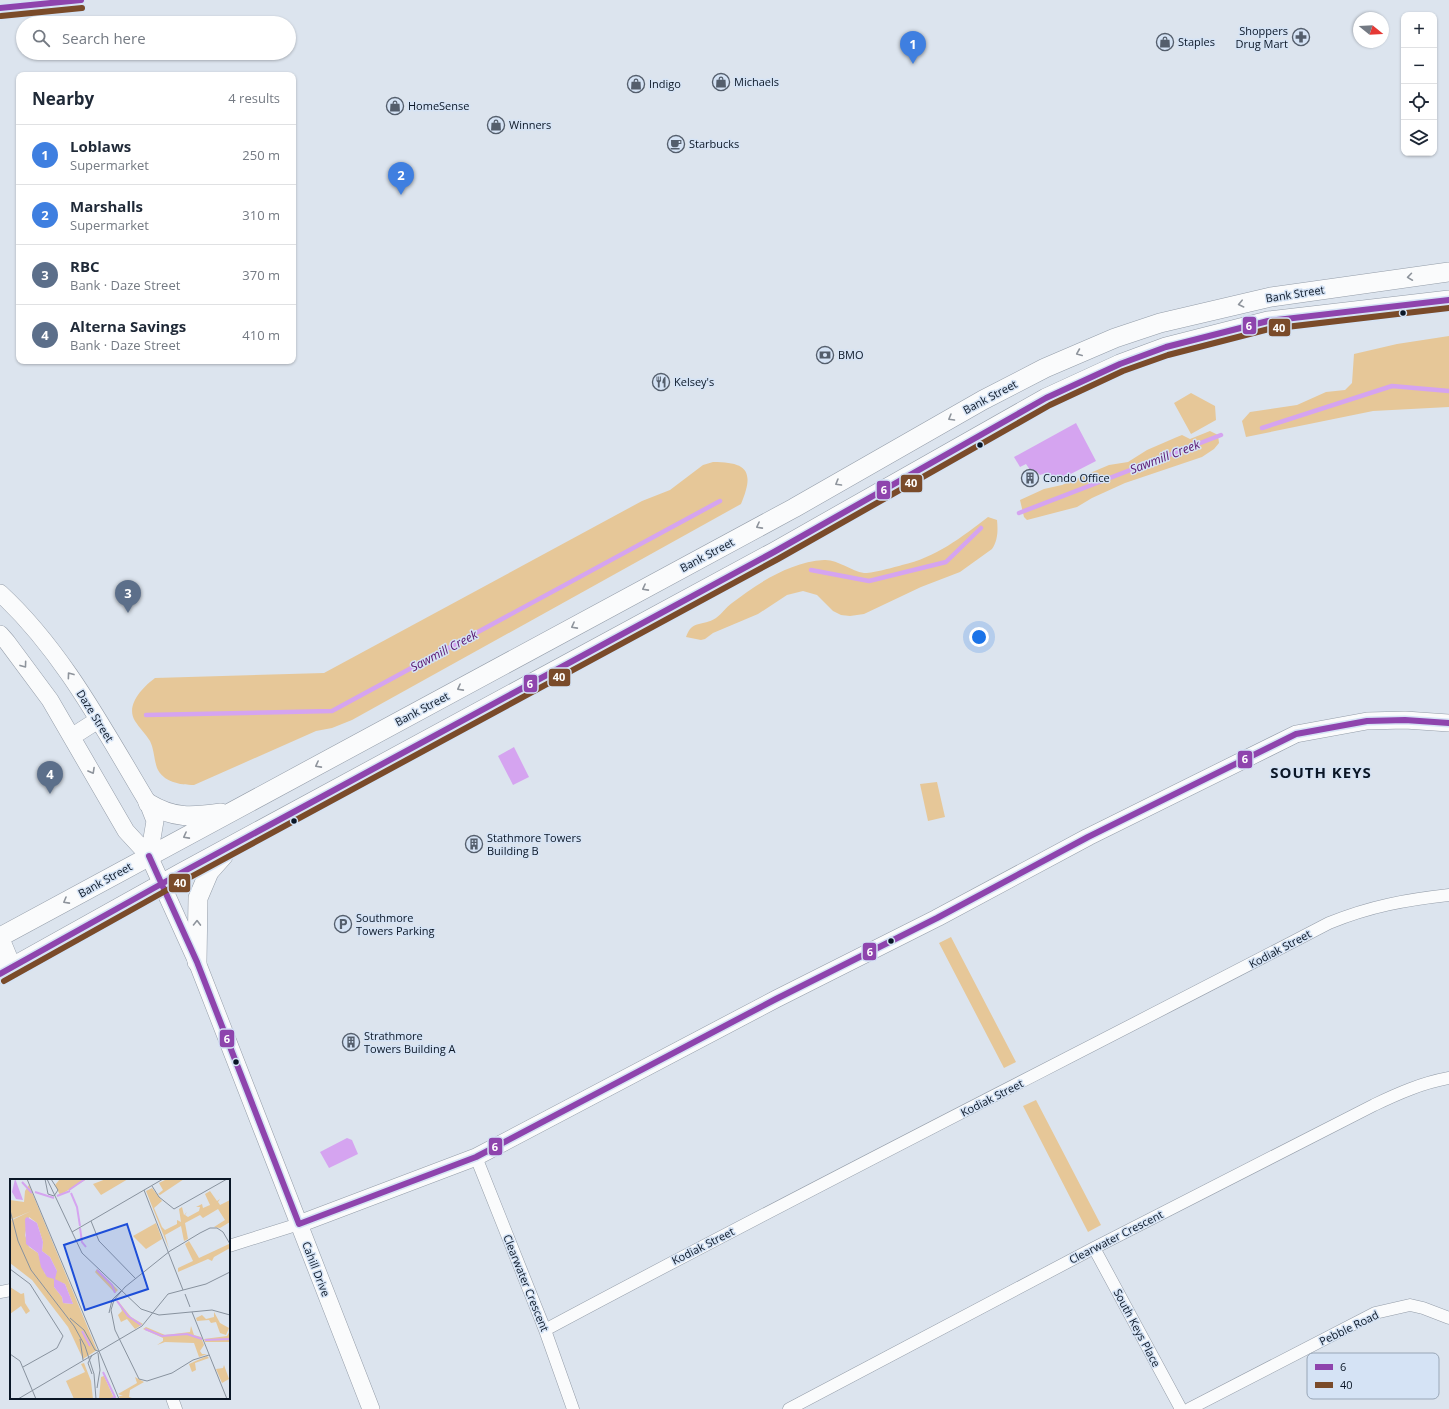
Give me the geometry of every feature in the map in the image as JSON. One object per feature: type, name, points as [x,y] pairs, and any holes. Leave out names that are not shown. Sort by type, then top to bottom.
[{"type":"main road","name":"Bank Street","points":[[0,938],[794,508],[983,400],[1045,368],[1115,338],[1160,322],[1271,297],[1449,272]]},
{"type":"main road","name":"Bank Street","points":[[6,971],[162,884],[774,552],[805,533],[1046,398],[1120,364],[1166,347],[1268,321],[1449,300]]},
{"type":"main road","points":[[794,508],[805,533]]},
{"type":"main road","points":[[148,803],[169,814],[185,816],[233,811]]},
{"type":"main road","points":[[197,962],[198,898],[208,872],[233,846]]},
{"type":"main road","points":[[0,938],[6,971]]},
{"type":"street","name":"Daze Street","points":[[0,593],[38,632],[72,678],[148,803],[155,821],[149,856]]},
{"type":"street","points":[[0,634],[50,700],[126,831],[149,856],[162,884]]},
{"type":"street","points":[[72,736],[98,720]]},
{"type":"street","points":[[230,1246],[299,1224],[476,1157],[776,999],[937,918],[1088,837],[1296,734],[1367,722],[1405,720],[1449,723]]},
{"type":"street","name":"Cahill Drive","points":[[162,884],[197,962],[371,1409]]},
{"type":"street","name":"Kodiak Street","points":[[545,1330],[677,1259],[1028,1080],[1329,923],[1359,911],[1397,901],[1449,895]]},
{"type":"street","name":"Clearwater Crescent","points":[[789,1409],[1094,1248],[1374,1105],[1429,1082],[1449,1078]]},
{"type":"street","name":"Clearwater Crescent","points":[[476,1157],[545,1330],[574,1409]]},
{"type":"street","name":"South Keys Place","points":[[1094,1248],[1181,1409]]},
{"type":"street","points":[[0,1292],[10,1290]]},
{"type":"street","name":"Pebble Road","points":[[1189,1409],[1375,1313],[1410,1305],[1423,1308],[1449,1318]]},
{"type":"street","points":[[172,1399],[176,1409]]},
{"type":"shaded area","points":[[1449,336],[1449,407],[1373,411],[1246,437],[1242,421],[1250,412],[1297,405],[1326,392],[1345,390],[1352,383],[1354,354],[1397,344]]},
{"type":"shaded area","points":[[1191,393],[1215,406],[1216,420],[1191,434],[1174,403]]},
{"type":"shaded area","points":[[1076,423],[1096,461],[1059,480],[1050,478],[1046,473],[1040,475],[1036,471],[1032,473],[1026,464],[1020,467],[1014,457]]},
{"type":"shaded area","points":[[1210,431],[1218,435],[1219,443],[1214,449],[1202,457],[1125,483],[1092,498],[1077,507],[1027,520],[1024,517],[1020,500],[1044,489],[1062,485],[1109,465],[1128,462],[1147,450],[1182,435],[1190,439]]},
{"type":"shaded area","points":[[713,462],[734,464],[745,471],[747,476],[747,484],[741,504],[352,720],[332,728],[316,731],[194,785],[172,782],[163,777],[157,768],[151,744],[132,715],[132,709],[137,697],[145,686],[155,678],[324,673],[642,501],[670,490],[703,465]]},
{"type":"shaded area","points":[[988,517],[997,520],[997,535],[992,549],[960,572],[921,587],[864,614],[850,616],[841,615],[833,611],[817,595],[803,591],[787,595],[758,614],[713,633],[705,639],[701,640],[686,637],[688,631],[694,625],[711,621],[716,618],[730,605],[753,588],[787,569],[811,562],[829,560],[864,573],[888,569],[914,562],[937,552],[948,546]]},
{"type":"shaded area","points":[[514,747],[529,777],[513,785],[498,756]]},
{"type":"shaded area","points":[[937,782],[945,817],[928,821],[920,784]]},
{"type":"shaded area","points":[[951,937],[1016,1062],[1004,1068],[939,943]]},
{"type":"shaded area","points":[[1036,1100],[1101,1225],[1088,1232],[1023,1106]]},
{"type":"shaded area","points":[[347,1138],[352,1140],[358,1154],[329,1168],[320,1152]]},
{"type":"waterway","name":"Sawmill Creek","points":[[1262,428],[1392,386],[1449,391]]},
{"type":"waterway","name":"Sawmill Creek","points":[[1019,513],[1221,435]]},
{"type":"waterway","name":"Sawmill Creek","points":[[146,715],[332,711],[720,501]]},
{"type":"waterway","name":"Sawmill Creek","points":[[811,570],[869,581],[946,562],[981,528]]},
{"type":"transit line","name":"6","points":[[0,8],[81,0]]},
{"type":"transit line","name":"40","points":[[1,16],[82,8]]},
{"type":"transit line","name":"6","points":[[0,974],[181,873],[774,552],[1046,398],[1120,364],[1166,347],[1268,321],[1449,300]]},
{"type":"transit line","name":"40","points":[[4,981],[185,880],[778,559],[1050,405],[1123,371],[1168,355],[1269,329],[1449,308]]},
{"type":"transit line","name":"6","points":[[299,1224],[476,1157],[776,999],[937,918],[1088,837],[1296,734],[1367,721],[1405,720],[1449,723]]},
{"type":"transit line","name":"6","points":[[149,856],[197,962],[299,1224]]},
{"type":"place","name":"Shoppers Drug Mart","points":[[1301,37]]},
{"type":"place","name":"Staples","points":[[1165,42]]},
{"type":"place","name":"Loblaws","points":[[913,64]]},
{"type":"place","name":"Michaels","points":[[721,82]]},
{"type":"place","name":"Indigo","points":[[636,84]]},
{"type":"place","name":"HomeSense","points":[[395,106]]},
{"type":"place","name":"Winners","points":[[496,125]]},
{"type":"place","name":"Starbucks","points":[[676,144]]},
{"type":"place","name":"Marshalls","points":[[401,195]]},
{"type":"place","name":"BMO","points":[[825,355]]},
{"type":"place","name":"Kelsey's","points":[[661,382]]},
{"type":"place","name":"Condo Office","points":[[1030,478]]},
{"type":"place","name":"RBC","points":[[128,613]]},
{"type":"place","name":"Alterna Savings","points":[[50,794]]},
{"type":"place","name":"Stathmore Towers Building B","points":[[474,844]]},
{"type":"place","name":"Southmore Towers Parking","points":[[343,924]]},
{"type":"place","name":"Strathmore Towers Building A","points":[[351,1042]]},
{"type":"district","name":"SOUTH KEYS","points":[[1321,773]]}]
